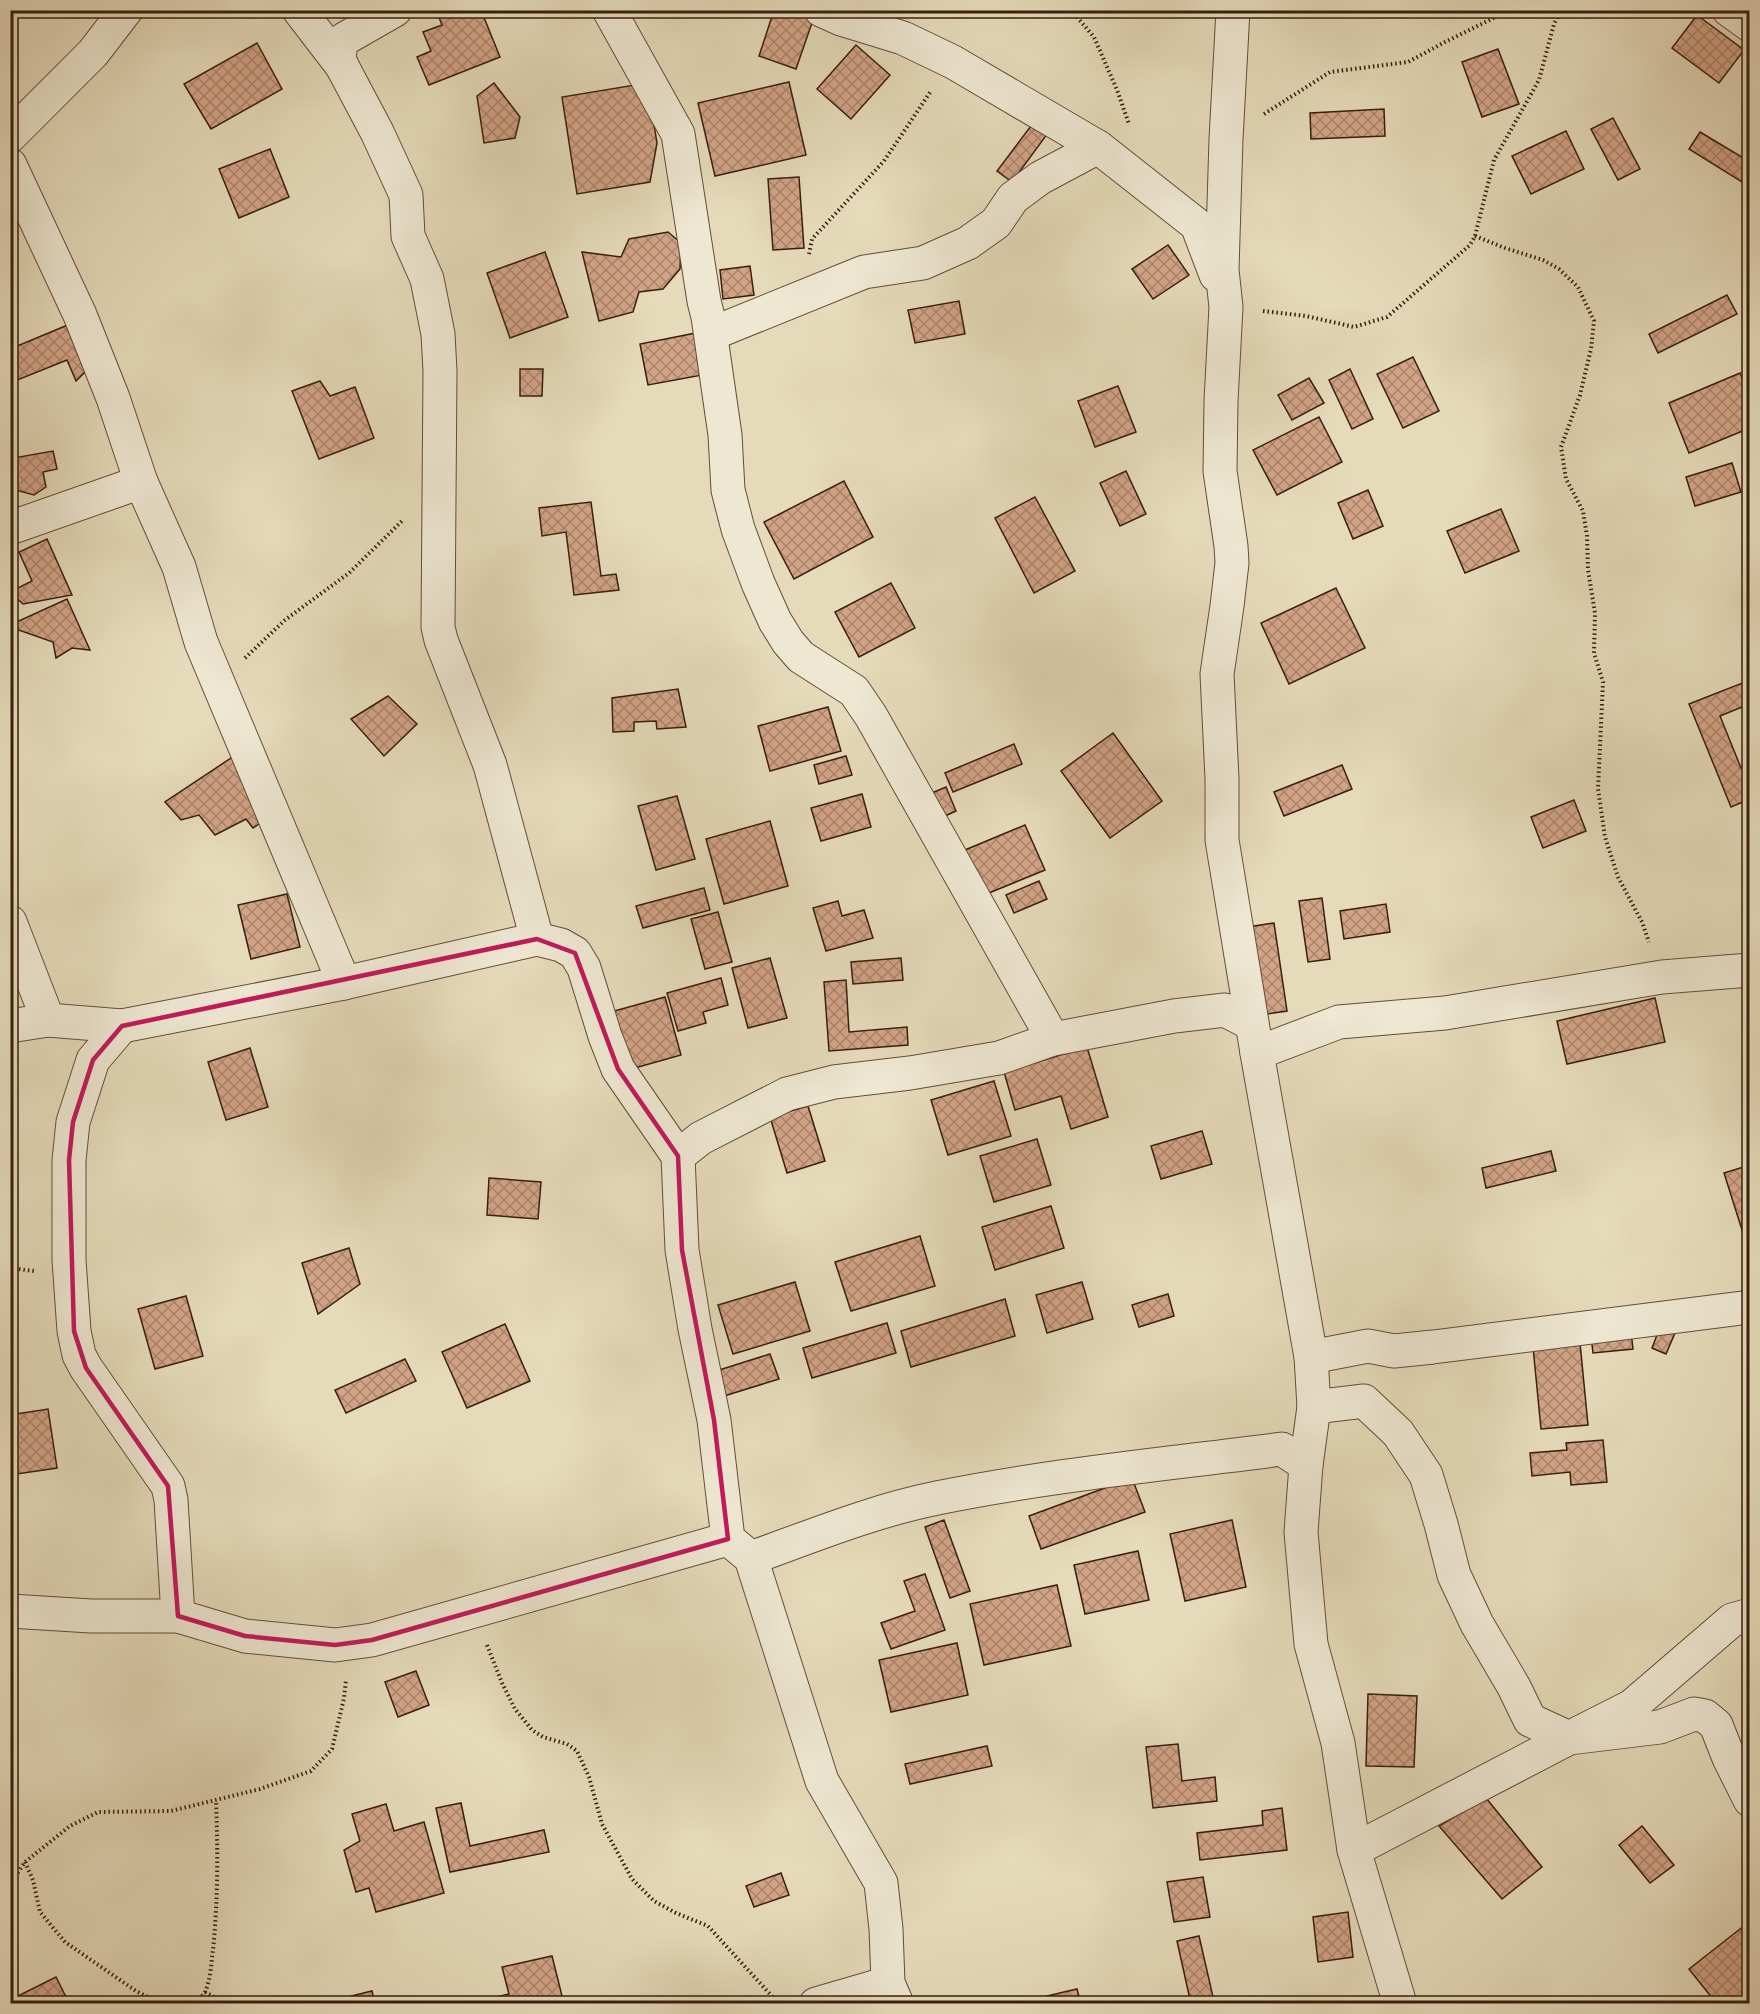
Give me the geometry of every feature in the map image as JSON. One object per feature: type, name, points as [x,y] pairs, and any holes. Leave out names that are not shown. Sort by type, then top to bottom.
[{"type":"street","points":[[10,136],[93,53],[126,10]]},
{"type":"street","points":[[299,10],[342,66]]},
{"type":"street","points":[[395,10],[341,42],[339,58],[406,195],[408,236],[427,279],[438,334],[440,488],[438,627],[490,765],[537,939]]},
{"type":"street","points":[[609,10],[678,134],[711,334],[725,435],[728,490],[744,548],[776,621],[788,642],[801,657],[854,691],[871,716],[1053,1039]]},
{"type":"street","points":[[821,10],[841,19],[903,38],[953,62],[1098,147],[1197,225],[1226,303]]},
{"type":"street","points":[[1233,10],[1222,270],[1226,303],[1220,471],[1232,563],[1217,674],[1222,840],[1254,1039],[1311,1357],[1314,1407],[1306,1465],[1301,1532],[1311,1644],[1338,1743],[1354,1850],[1400,2004]]},
{"type":"street","points":[[1730,10],[1749,25]]},
{"type":"street","points":[[711,334],[864,272],[923,263],[968,243],[996,223],[1013,198],[1040,178],[1098,147]]},
{"type":"street","points":[[10,165],[80,315],[113,398],[141,482],[179,567],[201,642],[344,983]]},
{"type":"street","points":[[10,528],[141,482]]},
{"type":"street","points":[[10,922],[48,1020]]},
{"type":"street","points":[[10,1026],[48,1020],[122,1026],[344,983],[537,939],[561,945],[575,953],[584,968],[618,1069],[678,1156],[682,1250],[695,1329],[739,1549],[822,1781],[881,1883],[892,1993],[816,2004]]},
{"type":"street","points":[[1254,1039],[1340,1022],[1445,1013],[1662,977],[1749,970]]},
{"type":"street","points":[[678,1156],[702,1138],[787,1094],[834,1082],[910,1074],[999,1058],[1053,1039],[1174,1016],[1225,1010],[1254,1039]]},
{"type":"street","points":[[122,1026],[93,1060],[73,1122],[69,1160],[69,1260],[74,1331],[79,1355],[86,1368],[168,1486],[171,1500],[178,1616]]},
{"type":"street","points":[[1311,1357],[1368,1346],[1394,1351],[1434,1347],[1749,1307]]},
{"type":"street","points":[[1314,1407],[1364,1401],[1398,1433],[1426,1475],[1454,1575],[1477,1624],[1514,1687],[1530,1720],[1569,1738],[1660,1727],[1694,1714],[1706,1716],[1716,1725],[1749,1800]]},
{"type":"street","points":[[10,1611],[91,1616],[178,1616],[245,1636],[336,1645],[372,1640],[477,1610],[739,1549],[936,1498],[1055,1479],[1282,1449],[1306,1465]]},
{"type":"street","points":[[1354,1850],[1632,1706],[1732,1620],[1749,1616]]},
{"type":"path","points":[[1071,10],[1094,37],[1117,90],[1132,134]]},
{"type":"path","points":[[1226,139],[1330,72],[1408,62],[1510,10]]},
{"type":"path","points":[[1226,303],[1306,316],[1354,327],[1387,317],[1470,245],[1475,236],[1494,160],[1539,80],[1554,24],[1561,10]]},
{"type":"path","points":[[816,290],[809,267],[812,239],[884,161],[918,109],[953,62]]},
{"type":"path","points":[[1475,236],[1559,268],[1578,287],[1594,321],[1591,349],[1580,394],[1561,447],[1566,478],[1583,511],[1587,536],[1588,570],[1595,613],[1594,653],[1603,682],[1598,789],[1605,837],[1618,877],[1642,922],[1662,977]]},
{"type":"path","points":[[219,684],[285,620],[349,573],[396,526],[440,488]]},
{"type":"path","points":[[477,1610],[492,1660],[515,1708],[532,1730],[543,1737],[567,1744],[577,1751],[589,1778],[602,1824],[632,1879],[654,1901],[708,1926],[779,2004]]},
{"type":"path","points":[[10,1884],[25,1862],[70,1826],[98,1812],[171,1811],[260,1789],[311,1771],[332,1749],[344,1698],[351,1643]]},
{"type":"path","points":[[191,2004],[205,1992],[210,1974],[218,1868],[216,1801]]},
{"type":"path","points":[[25,1862],[33,1880],[40,1912],[65,1942],[136,1991],[170,2004]]},
{"type":"path","points":[[205,1992],[228,2004]]},
{"type":"highlighted area","points":[[537,939],[575,953],[618,1069],[678,1156],[682,1250],[714,1420],[728,1539],[372,1640],[335,1645],[245,1636],[178,1616],[168,1486],[86,1368],[74,1331],[69,1160],[73,1122],[93,1060],[122,1026]]},
{"type":"building","points":[[436,10],[481,10],[500,57],[429,85],[417,57],[431,51],[423,32],[442,25]]},
{"type":"building","points":[[774,10],[796,10],[814,17],[796,69],[759,56]]},
{"type":"building","points":[[1697,15],[1744,50],[1719,83],[1672,48]]},
{"type":"building","points":[[257,43],[282,89],[211,129],[184,84]]},
{"type":"building","points":[[856,45],[890,75],[851,119],[817,89]]},
{"type":"building","points":[[1498,49],[1519,104],[1482,117],[1462,62]]},
{"type":"building","points":[[789,82],[806,155],[715,176],[698,103]]},
{"type":"building","points":[[494,83],[520,117],[515,138],[484,143],[477,96]]},
{"type":"building","points":[[647,83],[657,143],[650,182],[577,194],[562,97]]},
{"type":"building","points":[[1384,109],[1385,136],[1311,139],[1310,113]]},
{"type":"building","points":[[1613,118],[1640,169],[1618,180],[1591,129]]},
{"type":"building","points":[[1034,122],[1048,133],[1012,182],[997,171]]},
{"type":"building","points":[[1566,131],[1584,169],[1531,194],[1512,156]]},
{"type":"building","points":[[1700,132],[1750,162],[1750,187],[1689,149]]},
{"type":"building","points":[[270,149],[289,197],[239,218],[219,169]]},
{"type":"building","points":[[799,177],[804,248],[773,250],[768,179]]},
{"type":"building","points":[[668,232],[681,243],[680,269],[663,289],[639,292],[633,312],[599,321],[582,252],[621,257],[629,239]]},
{"type":"building","points":[[1168,245],[1189,275],[1153,299],[1132,269]]},
{"type":"building","points":[[545,252],[568,317],[510,338],[487,273]]},
{"type":"building","points":[[750,266],[754,295],[723,299],[720,270]]},
{"type":"building","points":[[1727,295],[1737,314],[1658,353],[1649,334]]},
{"type":"building","points":[[959,301],[965,334],[915,343],[908,310]]},
{"type":"building","points":[[70,324],[89,368],[76,381],[67,360],[10,383],[10,349]]},
{"type":"building","points":[[701,332],[708,374],[648,385],[640,344]]},
{"type":"building","points":[[1413,357],[1439,411],[1403,428],[1377,374]]},
{"type":"building","points":[[520,369],[543,369],[542,396],[520,396]]},
{"type":"building","points":[[1350,369],[1373,419],[1352,429],[1329,380]]},
{"type":"building","points":[[1740,373],[1750,396],[1750,428],[1689,453],[1669,403]]},
{"type":"building","points":[[1309,378],[1324,403],[1292,420],[1278,395]]},
{"type":"building","points":[[320,381],[330,396],[355,387],[374,438],[319,459],[292,391]]},
{"type":"building","points":[[1118,386],[1136,432],[1095,447],[1078,401]]},
{"type":"building","points":[[1319,417],[1342,462],[1277,495],[1253,450]]},
{"type":"building","points":[[53,451],[57,469],[43,472],[46,487],[34,495],[16,490],[10,493],[10,452],[14,458]]},
{"type":"building","points":[[1732,463],[1741,492],[1695,506],[1686,477]]},
{"type":"building","points":[[1126,471],[1146,514],[1120,526],[1100,483]]},
{"type":"building","points":[[844,481],[873,537],[794,579],[764,522]]},
{"type":"building","points":[[1368,490],[1383,526],[1353,539],[1338,503]]},
{"type":"building","points":[[1035,497],[1075,571],[1034,593],[995,518]]},
{"type":"building","points":[[591,502],[601,576],[616,574],[619,590],[574,595],[566,532],[542,536],[539,508]]},
{"type":"building","points":[[1501,509],[1519,551],[1465,573],[1447,531]]},
{"type":"building","points":[[47,539],[72,595],[23,604],[10,592],[32,581],[19,552]]},
{"type":"building","points":[[891,583],[915,628],[859,657],[835,612]]},
{"type":"building","points":[[1336,588],[1365,648],[1289,684],[1261,623]]},
{"type":"building","points":[[67,599],[90,650],[72,648],[56,658],[53,642],[10,627],[10,625]]},
{"type":"building","points":[[1750,680],[1750,725],[1742,707],[1720,716],[1741,768],[1750,764],[1750,799],[1731,807],[1689,704]]},
{"type":"building","points":[[678,689],[686,727],[657,729],[656,721],[634,722],[634,731],[613,732],[612,698]]},
{"type":"building","points":[[388,696],[417,724],[384,756],[351,719]]},
{"type":"building","points":[[828,707],[841,751],[770,771],[758,726]]},
{"type":"building","points":[[1113,733],[1162,801],[1110,838],[1061,771]]},
{"type":"building","points":[[1014,744],[1022,764],[953,792],[945,773]]},
{"type":"building","points":[[243,750],[274,814],[253,828],[246,819],[215,835],[199,815],[181,820],[165,802]]},
{"type":"building","points":[[846,756],[852,775],[819,784],[814,765]]},
{"type":"building","points":[[1342,765],[1352,789],[1284,816],[1274,792]]},
{"type":"building","points":[[946,787],[956,811],[925,825],[915,800]]},
{"type":"building","points":[[862,794],[871,827],[821,841],[811,808]]},
{"type":"building","points":[[677,796],[695,859],[656,870],[638,806]]},
{"type":"building","points":[[1574,800],[1586,831],[1543,848],[1531,817]]},
{"type":"building","points":[[770,821],[788,886],[724,904],[706,839]]},
{"type":"building","points":[[1025,825],[1045,870],[984,895],[965,850]]},
{"type":"building","points":[[1039,881],[1047,899],[1014,913],[1006,895]]},
{"type":"building","points":[[704,888],[710,910],[643,928],[636,906]]},
{"type":"building","points":[[287,894],[300,947],[251,959],[238,905]]},
{"type":"building","points":[[1322,898],[1330,959],[1308,962],[1299,901]]},
{"type":"building","points":[[838,901],[842,916],[864,910],[873,938],[826,951],[813,908]]},
{"type":"building","points":[[1386,904],[1390,932],[1344,939],[1340,911]]},
{"type":"building","points":[[718,912],[732,962],[705,969],[691,919]]},
{"type":"building","points":[[1274,923],[1287,1011],[1261,1015],[1248,927]]},
{"type":"building","points":[[770,958],[787,1018],[748,1028],[732,968]]},
{"type":"building","points":[[901,958],[903,980],[853,984],[851,962]]},
{"type":"building","points":[[721,978],[728,1005],[703,1012],[706,1023],[678,1031],[667,993]]},
{"type":"building","points":[[846,980],[849,1032],[907,1027],[908,1045],[829,1051],[824,982]]},
{"type":"building","points":[[665,997],[681,1055],[624,1071],[607,1013]]},
{"type":"building","points":[[1655,998],[1665,1042],[1567,1064],[1557,1021]]},
{"type":"building","points":[[1087,1047],[1108,1117],[1071,1129],[1061,1096],[1015,1110],[1004,1072]]},
{"type":"building","points":[[250,1048],[268,1107],[226,1120],[208,1062]]},
{"type":"building","points":[[994,1081],[1011,1136],[948,1155],[931,1100]]},
{"type":"building","points":[[808,1106],[825,1161],[787,1173],[770,1117]]},
{"type":"building","points":[[1202,1131],[1212,1164],[1161,1179],[1151,1146]]},
{"type":"building","points":[[1037,1139],[1051,1185],[994,1202],[980,1156]]},
{"type":"building","points":[[1551,1151],[1556,1171],[1486,1188],[1482,1168]]},
{"type":"building","points":[[1750,1165],[1750,1252],[1749,1252],[1724,1173]]},
{"type":"building","points":[[489,1178],[541,1182],[538,1219],[487,1215]]},
{"type":"building","points":[[1051,1206],[1064,1248],[995,1270],[982,1227]]},
{"type":"building","points":[[920,1236],[935,1286],[851,1311],[835,1262]]},
{"type":"building","points":[[349,1248],[360,1284],[318,1314],[302,1263]]},
{"type":"building","points":[[795,1282],[810,1331],[733,1354],[718,1305]]},
{"type":"building","points":[[1082,1282],[1093,1319],[1047,1333],[1036,1295]]},
{"type":"building","points":[[1168,1294],[1174,1316],[1139,1327],[1132,1305]]},
{"type":"building","points":[[186,1296],[203,1356],[155,1369],[138,1309]]},
{"type":"building","points":[[1005,1299],[1015,1336],[911,1367],[901,1331]]},
{"type":"building","points":[[10,1320],[15,1320],[15,1345],[10,1345]]},
{"type":"building","points":[[887,1323],[896,1353],[812,1378],[803,1348]]},
{"type":"building","points":[[505,1324],[530,1381],[467,1408],[442,1352]]},
{"type":"building","points":[[1660,1327],[1675,1333],[1666,1354],[1652,1348]]},
{"type":"building","points":[[1746,1327],[1750,1327],[1750,1352]]},
{"type":"building","points":[[1631,1332],[1633,1349],[1593,1353],[1591,1336]]},
{"type":"building","points":[[1580,1343],[1588,1425],[1541,1429],[1533,1347]]},
{"type":"building","points":[[770,1354],[779,1379],[724,1396],[716,1371]]},
{"type":"building","points":[[405,1359],[416,1381],[346,1413],[335,1390]]},
{"type":"building","points":[[48,1409],[57,1468],[10,1475],[10,1415]]},
{"type":"building","points":[[1603,1440],[1607,1482],[1571,1485],[1570,1472],[1532,1476],[1530,1453],[1567,1450],[1566,1443]]},
{"type":"building","points":[[1132,1478],[1145,1512],[1041,1549],[1029,1516]]},
{"type":"building","points":[[944,1520],[970,1591],[950,1598],[925,1527]]},
{"type":"building","points":[[1232,1520],[1246,1587],[1185,1601],[1170,1534]]},
{"type":"building","points":[[1138,1551],[1149,1600],[1085,1614],[1074,1565]]},
{"type":"building","points":[[925,1574],[945,1630],[891,1649],[881,1623],[915,1611],[904,1581]]},
{"type":"building","points":[[1057,1585],[1071,1646],[984,1665],[970,1604]]},
{"type":"building","points":[[10,1633],[15,1633],[16,1658],[10,1658]]},
{"type":"building","points":[[957,1643],[968,1695],[891,1712],[879,1660]]},
{"type":"building","points":[[416,1671],[429,1705],[398,1717],[385,1682]]},
{"type":"building","points":[[1368,1694],[1417,1696],[1414,1767],[1366,1766]]},
{"type":"building","points":[[1178,1744],[1182,1781],[1215,1777],[1217,1801],[1153,1808],[1146,1747]]},
{"type":"building","points":[[987,1746],[992,1766],[910,1784],[905,1764]]},
{"type":"building","points":[[1486,1798],[1542,1867],[1502,1899],[1439,1826]]},
{"type":"building","points":[[461,1803],[470,1846],[544,1830],[549,1852],[450,1872],[436,1808]]},
{"type":"building","points":[[386,1804],[394,1831],[424,1822],[444,1893],[376,1912],[369,1888],[356,1892],[344,1850],[360,1841],[352,1814]]},
{"type":"building","points":[[1282,1808],[1287,1850],[1200,1860],[1197,1833],[1263,1825],[1262,1811]]},
{"type":"building","points":[[1642,1826],[1674,1865],[1650,1883],[1619,1845]]},
{"type":"building","points":[[781,1873],[789,1895],[754,1907],[746,1886]]},
{"type":"building","points":[[1203,1877],[1210,1917],[1174,1922],[1167,1882]]},
{"type":"building","points":[[1348,1912],[1353,1957],[1318,1962],[1313,1917]]},
{"type":"building","points":[[1749,1922],[1750,2004],[1717,2004],[1689,1969]]},
{"type":"building","points":[[1199,1936],[1214,2001],[1191,2004],[1177,1941]]},
{"type":"building","points":[[552,1956],[564,2004],[490,2004],[488,1999],[509,1994],[502,1967]]},
{"type":"building","points":[[56,1977],[67,1999],[57,2004],[10,2004],[10,2000]]},
{"type":"building","points":[[1077,1989],[1081,2004],[1027,2004],[1026,2001]]},
{"type":"building","points":[[372,1991],[375,2004],[319,2004]]}]
